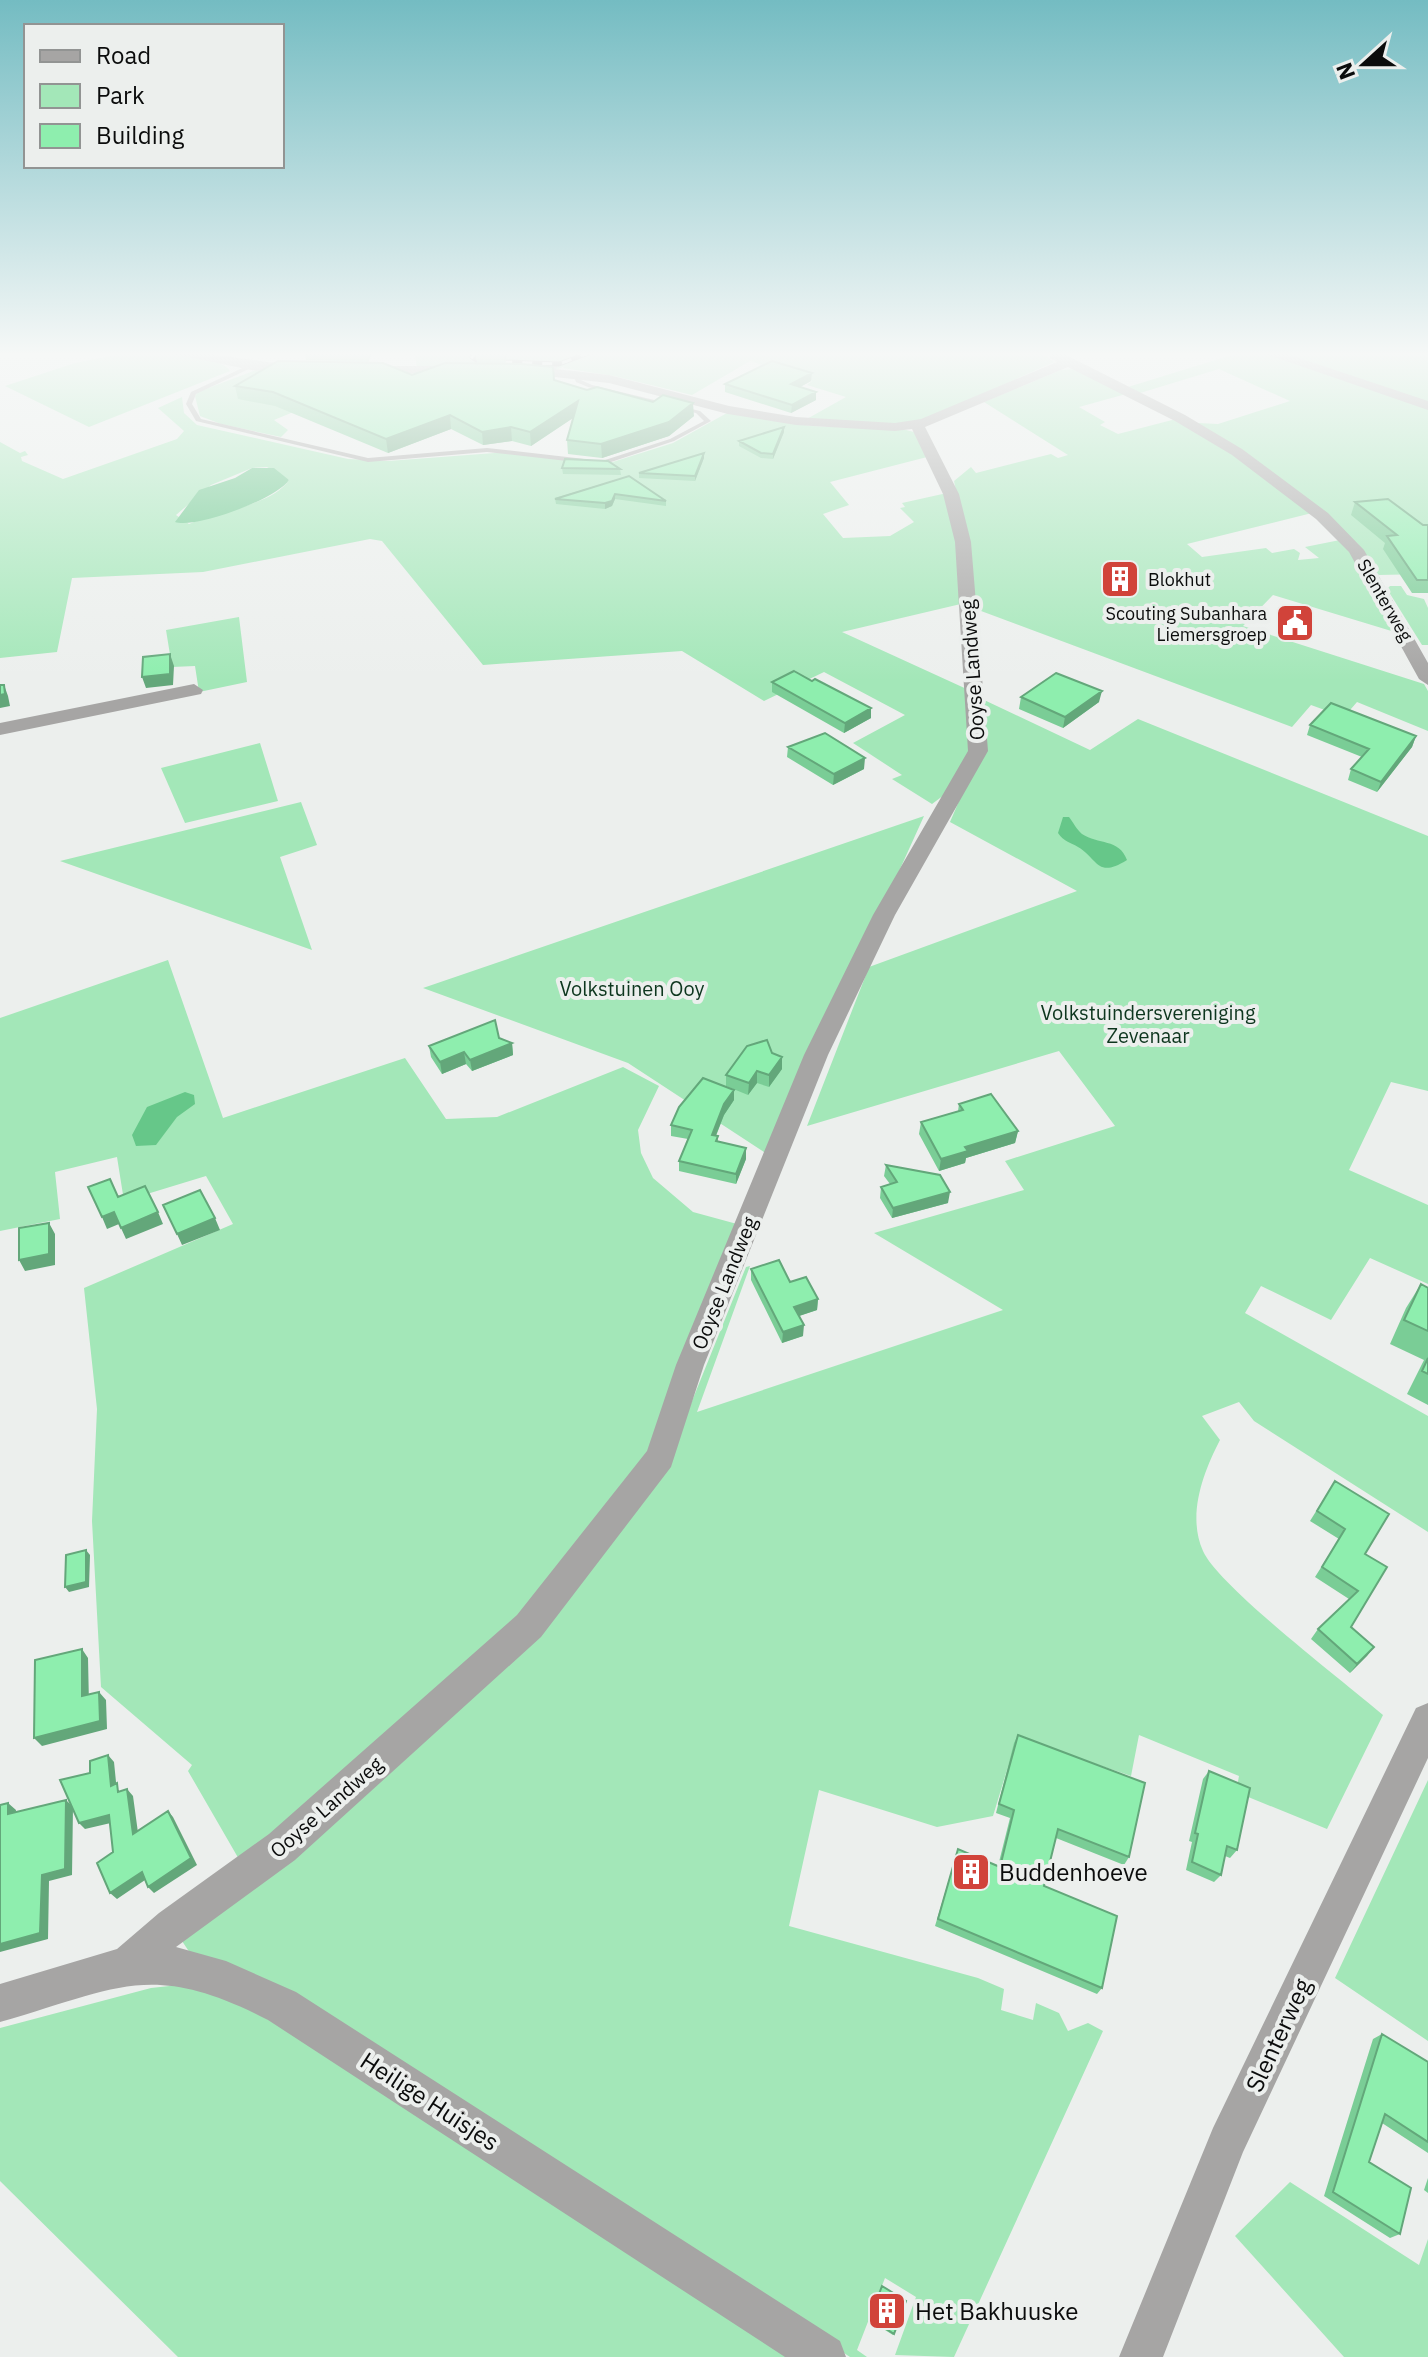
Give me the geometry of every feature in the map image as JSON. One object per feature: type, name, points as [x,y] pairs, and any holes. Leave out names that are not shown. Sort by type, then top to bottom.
[{"type":"street","name":"Ooyse Landweg","points":[[127,1965],[172,1926],[282,1847],[529,1626],[660,1458],[690,1365],[816,1055],[884,915],[978,751],[963,542],[951,494],[935,461]]},
{"type":"street","name":"Slenterweg","points":[[1246,461],[1322,516],[1356,550],[1428,679]]},
{"type":"street","points":[[0,729],[194,690]]},
{"type":"street","name":"Slenterweg","points":[[1141,2357],[1227,2142],[1428,1720]]},
{"type":"street","name":"Heilige Huisjes","points":[[0,2003],[127,1965],[208,1972],[282,2006],[824,2357]]},
{"type":"lane","points":[[584,461],[608,461]]},
{"type":"green space","points":[[0,461],[22,461],[63,479],[114,461],[574,461],[603,465],[616,461],[912,461],[830,482],[849,505],[823,514],[843,538],[890,536],[914,522],[900,508],[905,507],[902,503],[947,493],[960,540],[965,603],[842,632],[971,691],[973,741],[960,783],[932,804],[892,779],[902,775],[853,743],[905,715],[824,672],[764,701],[682,651],[483,665],[382,541],[370,539],[203,572],[72,578],[57,652],[0,658]],"holes":[[[267,467],[289,480],[281,489],[257,502],[189,524],[176,515],[211,485],[252,468]]]},
{"type":"green space","points":[[1023,461],[1241,461],[1312,513],[1187,544],[1202,557],[1266,548],[1272,553],[1294,549],[1300,553],[1298,560],[1319,558],[1305,547],[1340,540],[1357,560],[1398,633],[1273,595],[1243,626],[1424,684],[1428,691],[1428,731],[1357,702],[1344,717],[1311,705],[1292,727],[973,608],[967,544],[954,481],[971,467],[976,473]]},
{"type":"green space","points":[[1248,461],[1428,461],[1428,574],[1378,575],[1358,544]]},
{"type":"green space","points":[[1401,586],[1407,595],[1424,599],[1428,608],[1428,645],[1422,645],[1387,589]]},
{"type":"green space","points":[[239,617],[247,682],[199,692],[195,666],[172,667],[166,630]]},
{"type":"green space","name":"Volkstuindersvereniging Zevenaar","points":[[982,699],[1090,750],[1138,719],[1428,836],[1428,1091],[1391,1082],[1349,1170],[1428,1205],[1428,1284],[1370,1258],[1331,1320],[1261,1286],[1245,1313],[1428,1416],[1428,1532],[1254,1421],[1239,1402],[1202,1416],[1220,1440],[1199,1494],[1197,1523],[1203,1551],[1232,1587],[1257,1610],[1383,1715],[1327,1829],[1236,1792],[1239,1776],[1139,1735],[1131,1776],[1017,1737],[993,1816],[937,1827],[819,1790],[789,1926],[978,1978],[1004,1989],[1001,2010],[1033,2020],[1036,2003],[1059,2013],[1068,2031],[1088,2023],[1103,2031],[954,2357],[895,2355],[916,2297],[885,2278],[857,2350],[867,2357],[850,2357],[775,2307],[190,1953],[182,1941],[424,1739],[690,1406],[746,1267],[750,1266],[697,1412],[1003,1310],[874,1233],[1024,1190],[1005,1161],[1115,1126],[1059,1051],[807,1126],[869,967],[1077,891],[950,822],[981,750]]},
{"type":"green space","points":[[260,743],[278,801],[185,823],[161,768]]},
{"type":"green space","points":[[301,802],[317,845],[280,857],[312,950],[60,861]]},
{"type":"green space","name":"Volkstuinen Ooy","points":[[924,816],[770,1156],[628,1063],[423,988]]},
{"type":"green space","points":[[168,960],[223,1118],[405,1058],[446,1119],[497,1117],[623,1067],[659,1086],[638,1130],[641,1153],[653,1178],[693,1212],[748,1227],[643,1465],[539,1605],[240,1861],[188,1771],[192,1765],[101,1687],[92,1521],[97,1409],[84,1288],[233,1224],[206,1176],[124,1201],[117,1157],[55,1172],[60,1219],[0,1231],[0,1018]]},
{"type":"green space","points":[[1428,1780],[1428,2041],[1335,1978]]},
{"type":"green space","points":[[188,1984],[239,2001],[803,2357],[178,2357],[0,2181],[0,2028],[151,1988]]},
{"type":"green space","points":[[1290,2182],[1419,2265],[1428,2239],[1428,2357],[1344,2357],[1235,2236]]},
{"type":"shaded area","points":[[252,468],[274,468],[289,480],[269,496],[235,511],[200,521],[175,522],[199,490],[235,478]]},
{"type":"shaded area","points":[[1063,817],[1069,817],[1082,834],[1119,848],[1127,860],[1110,868],[1099,865],[1058,833]]},
{"type":"shaded area","points":[[185,1092],[194,1095],[195,1104],[177,1117],[156,1145],[136,1146],[132,1135],[147,1107]]},
{"type":"building","points":[[564,461],[608,461],[620,469],[562,468]]},
{"type":"building","points":[[678,461],[701,461],[695,476],[639,473]]},
{"type":"building","points":[[629,476],[666,501],[615,494],[612,501],[605,503],[555,499]]},
{"type":"building","points":[[1388,499],[1423,525],[1428,525],[1428,580],[1417,580],[1387,536],[1397,535],[1355,502]]},
{"type":"building","points":[[170,654],[170,674],[142,677],[143,657]]},
{"type":"building","points":[[794,671],[871,708],[845,723],[772,682]]},
{"type":"building","points":[[1056,673],[1102,691],[1065,717],[1021,697]]},
{"type":"building","points":[[0,685],[4,685],[5,694],[0,695]]},
{"type":"building","points":[[1331,703],[1416,736],[1381,782],[1351,769],[1369,749],[1310,725]]},
{"type":"building","points":[[825,733],[865,758],[834,774],[788,747]]},
{"type":"building","points":[[495,1020],[499,1038],[512,1043],[470,1060],[464,1052],[440,1062],[429,1046]]},
{"type":"building","points":[[767,1040],[772,1053],[782,1057],[769,1075],[757,1071],[749,1083],[726,1075],[747,1046]]},
{"type":"building","points":[[703,1078],[734,1090],[724,1104],[712,1135],[718,1136],[716,1141],[746,1148],[736,1174],[679,1161],[692,1130],[671,1125],[679,1107]]},
{"type":"building","points":[[991,1094],[1018,1131],[965,1147],[968,1151],[941,1159],[921,1122],[963,1110],[959,1104]]},
{"type":"building","points":[[886,1165],[940,1175],[950,1192],[893,1208],[881,1187],[897,1182]]},
{"type":"building","points":[[110,1179],[118,1197],[145,1186],[158,1212],[121,1228],[114,1212],[102,1217],[88,1187]]},
{"type":"building","points":[[200,1190],[215,1218],[177,1234],[163,1205]]},
{"type":"building","points":[[49,1223],[49,1254],[19,1260],[19,1228]]},
{"type":"building","points":[[779,1260],[790,1282],[806,1277],[818,1299],[794,1307],[804,1325],[783,1332],[751,1269]]},
{"type":"building","points":[[1421,1284],[1428,1288],[1428,1331],[1404,1320]]},
{"type":"building","points":[[1428,1358],[1428,1374],[1422,1371]]},
{"type":"building","points":[[1335,1481],[1389,1514],[1365,1554],[1387,1567],[1351,1627],[1374,1647],[1357,1664],[1318,1629],[1358,1591],[1322,1567],[1345,1529],[1317,1511]]},
{"type":"building","points":[[86,1550],[86,1582],[65,1587],[66,1555]]},
{"type":"building","points":[[82,1649],[82,1696],[99,1692],[100,1721],[34,1738],[35,1660]]},
{"type":"building","name":"Buddenhoeve","points":[[1018,1735],[1145,1783],[1129,1857],[1058,1829],[1044,1886],[1117,1916],[1102,1988],[938,1919],[958,1849],[1000,1867],[1014,1810],[999,1804]]},
{"type":"building","points":[[108,1755],[111,1786],[117,1783],[118,1792],[127,1789],[133,1834],[168,1811],[191,1858],[148,1887],[142,1872],[110,1893],[97,1863],[113,1852],[109,1815],[79,1823],[60,1780],[90,1773],[90,1761]]},
{"type":"building","points":[[1209,1771],[1250,1788],[1237,1850],[1227,1846],[1221,1875],[1192,1862]]},
{"type":"building","points":[[66,1800],[65,1869],[42,1875],[40,1933],[0,1944],[0,1805],[8,1803],[8,1814]]},
{"type":"building","points":[[1382,2034],[1428,2062],[1428,2142],[1385,2114],[1369,2162],[1411,2188],[1400,2234],[1333,2192]]},
{"type":"building","name":"Het Bakhuuske","points":[[882,2286],[906,2301],[894,2334],[870,2318]]},
{"type":"place","name":"Blokhut","points":[[1120,579]]},
{"type":"place","name":"Scouting Subanhara Liemersgroep","points":[[1295,623]]},
{"type":"place","name":"Buddenhoeve","points":[[971,1872]]},
{"type":"place","name":"Het Bakhuuske","points":[[887,2311]]}]
